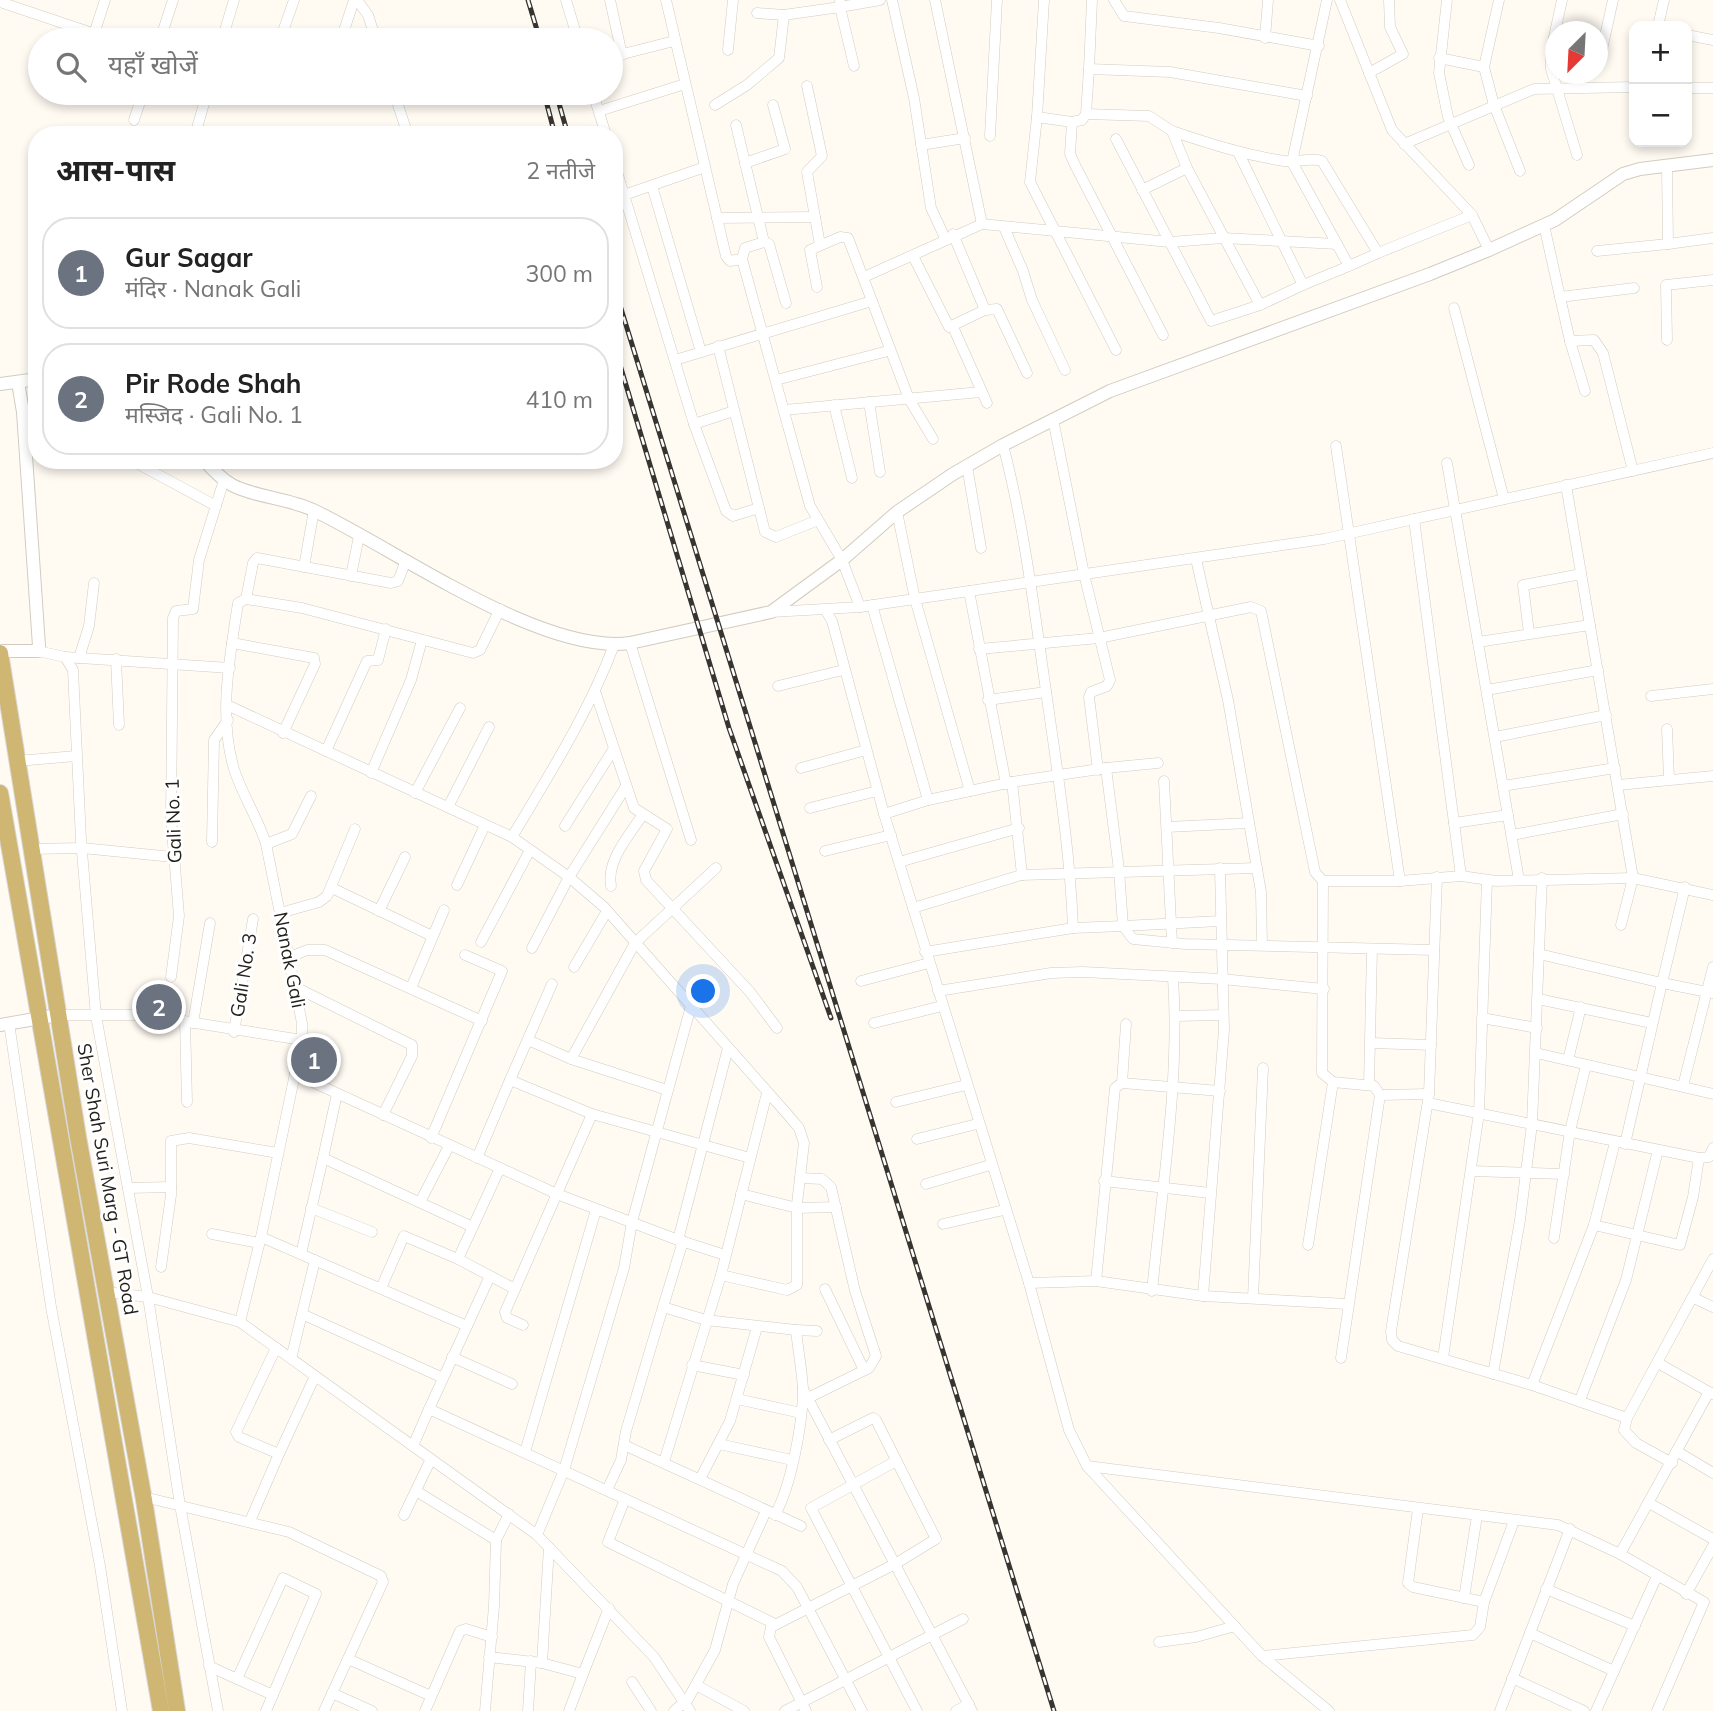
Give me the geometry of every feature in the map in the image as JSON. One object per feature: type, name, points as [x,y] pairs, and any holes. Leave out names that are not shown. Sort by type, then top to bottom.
[{"type":"main road","name":"Sher Shah Suri Marg - GT Road","points":[[0,652],[30,849],[144,1497],[177,1711]]},
{"type":"main road","name":"Sher Shah Suri Marg - GT Road","points":[[0,793],[7,869],[39,1018],[160,1711]]},
{"type":"street","points":[[96,28],[105,0]]},
{"type":"street","points":[[164,28],[173,0]]},
{"type":"street","points":[[225,28],[233,0]]},
{"type":"street","points":[[284,28],[294,0]]},
{"type":"street","points":[[346,28],[356,0]]},
{"type":"street","points":[[356,0],[368,15],[372,28]]},
{"type":"street","points":[[566,0],[574,28]]},
{"type":"street","points":[[610,0],[616,28]]},
{"type":"street","points":[[666,0],[728,260],[741,259]]},
{"type":"street","points":[[728,50],[733,0]]},
{"type":"street","points":[[757,13],[784,15],[840,3],[880,0]]},
{"type":"street","points":[[892,0],[921,145],[930,208],[949,236],[985,310]]},
{"type":"street","points":[[934,0],[982,224]]},
{"type":"street","points":[[990,136],[997,0]]},
{"type":"street","points":[[1044,0],[1030,183],[1116,350]]},
{"type":"street","points":[[1037,117],[1072,122],[1082,120],[1086,114],[1092,0]]},
{"type":"street","points":[[1114,0],[1124,16],[1219,28],[1319,46]]},
{"type":"street","points":[[1265,38],[1268,0]]},
{"type":"street","points":[[1327,0],[1292,162],[1349,265]]},
{"type":"street","points":[[1340,0],[1392,130],[1472,215],[1486,244]]},
{"type":"street","points":[[1369,74],[1403,54],[1390,27],[1389,0]]},
{"type":"street","points":[[1447,0],[1439,58],[1443,95],[1451,124],[1469,165]]},
{"type":"street","points":[[1499,0],[1484,67],[1494,106],[1520,171]]},
{"type":"street","points":[[1562,0],[1551,51],[1554,87],[1577,155]]},
{"type":"street","points":[[1608,22],[1613,0]]},
{"type":"street","points":[[1659,21],[1664,0]]},
{"type":"street","points":[[0,2],[76,28]]},
{"type":"street","points":[[840,3],[854,66]]},
{"type":"street","points":[[715,105],[777,62],[784,15]]},
{"type":"street","points":[[1692,36],[1713,40]]},
{"type":"street","points":[[623,55],[674,41]]},
{"type":"street","points":[[1439,58],[1484,67]]},
{"type":"street","points":[[1089,69],[1170,72],[1307,96]]},
{"type":"street","points":[[623,104],[685,85]]},
{"type":"street","points":[[807,86],[822,156],[807,172],[820,244]]},
{"type":"street","points":[[1404,144],[1520,93],[1554,87],[1629,87]]},
{"type":"street","points":[[1692,88],[1713,88]]},
{"type":"street","points":[[134,120],[139,105]]},
{"type":"street","points":[[198,126],[204,105]]},
{"type":"street","points":[[398,105],[405,126]]},
{"type":"street","points":[[597,105],[603,126]]},
{"type":"street","points":[[599,111],[619,105]]},
{"type":"street","points":[[746,163],[785,149],[773,105]]},
{"type":"street","points":[[1086,114],[1149,116],[1172,131],[1239,155],[1292,162],[1318,159],[1327,165],[1378,253]]},
{"type":"street","points":[[1072,122],[1070,154],[1163,335]]},
{"type":"street","points":[[736,124],[764,242],[773,251],[786,303]]},
{"type":"street","points":[[1172,131],[1187,168],[1260,304]]},
{"type":"street","points":[[921,145],[965,138]]},
{"type":"street","points":[[1116,139],[1210,321],[1260,304],[1472,215]]},
{"type":"street","points":[[1239,155],[1303,285]]},
{"type":"street","points":[[771,612],[839,555],[897,512],[967,466],[1110,391],[1430,274],[1486,244],[1544,225],[1616,177],[1640,169],[1713,160]]},
{"type":"street","points":[[1667,166],[1668,244]]},
{"type":"street","points":[[624,195],[705,167]]},
{"type":"street","points":[[1142,190],[1187,168]]},
{"type":"street","points":[[652,186],[701,352]]},
{"type":"street","points":[[623,192],[694,424],[726,513],[733,516],[759,508]]},
{"type":"street","points":[[717,218],[815,217]]},
{"type":"street","points":[[864,276],[913,256],[949,236],[982,224],[1111,234],[1170,242],[1223,238],[1337,244]]},
{"type":"street","points":[[1544,225],[1570,341],[1585,391]]},
{"type":"street","points":[[1004,227],[1023,271],[1028,292],[1065,370]]},
{"type":"street","points":[[817,287],[809,253],[820,244],[840,237],[848,238],[864,276],[888,351],[909,399],[933,439]]},
{"type":"street","points":[[1597,251],[1713,238]]},
{"type":"street","points":[[764,242],[745,248],[741,259],[810,506],[839,555],[860,607]]},
{"type":"street","points":[[913,256],[948,325],[953,327],[987,403]]},
{"type":"street","points":[[1667,340],[1666,285],[1713,280]]},
{"type":"street","points":[[1560,297],[1634,288]]},
{"type":"street","points":[[675,360],[872,301]]},
{"type":"street","points":[[1454,308],[1504,499]]},
{"type":"street","points":[[953,327],[985,310],[997,309],[1027,373]]},
{"type":"street","points":[[1570,341],[1587,339],[1599,345],[1633,471]]},
{"type":"street","points":[[718,346],[765,532],[773,537],[818,520]]},
{"type":"street","points":[[776,380],[888,351]]},
{"type":"street","points":[[0,384],[28,380]]},
{"type":"street","points":[[18,382],[28,406]]},
{"type":"street","points":[[784,410],[981,392]]},
{"type":"street","points":[[869,402],[880,472]]},
{"type":"street","points":[[834,405],[852,478]]},
{"type":"street","points":[[694,424],[734,411]]},
{"type":"street","points":[[1053,419],[1084,574],[1110,680],[1107,686],[1091,692],[1089,698],[1119,870],[1123,926],[1133,939],[1172,943],[1434,950]]},
{"type":"street","points":[[1003,445],[1014,486],[1031,582],[1071,875],[1073,928]]},
{"type":"street","points":[[1336,446],[1400,881]]},
{"type":"street","points":[[213,469],[224,480],[245,490],[282,498],[314,510],[405,563],[500,609],[589,642],[614,645],[771,612],[860,607],[1196,559],[1349,533],[1713,453]]},
{"type":"street","points":[[1447,463],[1519,880]]},
{"type":"street","points":[[967,466],[981,548]]},
{"type":"street","points":[[32,469],[38,651]]},
{"type":"street","points":[[148,469],[216,506],[224,480]]},
{"type":"street","points":[[1566,485],[1633,878],[1621,925]]},
{"type":"street","name":"Gali No. 1","points":[[171,977],[179,916],[173,857],[174,614],[179,610],[193,609],[197,567],[216,506]]},
{"type":"street","points":[[304,567],[314,510]]},
{"type":"street","points":[[897,512],[915,599],[970,791]]},
{"type":"street","points":[[1414,519],[1461,876]]},
{"type":"street","points":[[351,576],[359,536]]},
{"type":"street","points":[[405,563],[396,583],[257,558],[253,564],[246,599],[302,608],[477,653],[500,609]]},
{"type":"street","points":[[1196,559],[1211,615],[1257,868],[1262,903],[1262,944]]},
{"type":"street","points":[[1529,633],[1523,585],[1581,574]]},
{"type":"street","points":[[79,657],[90,620],[93,583]]},
{"type":"street","points":[[969,591],[988,700],[1019,828],[1022,875]]},
{"type":"street","name":"Nanak Gali","points":[[240,1322],[302,1040],[301,1009],[266,844],[234,770],[228,720],[228,688],[238,603],[246,599]]},
{"type":"street","points":[[872,605],[928,800]]},
{"type":"street","points":[[979,649],[1098,638],[1251,607],[1261,611],[1264,616],[1315,873],[1323,881],[1322,1073],[1333,1082],[1376,1087],[1380,1095],[1341,1358]]},
{"type":"street","points":[[825,611],[832,621],[843,670],[884,814],[977,1124],[1029,1283],[1069,1430],[1087,1466],[1262,1656],[1329,1711]]},
{"type":"street","points":[[1478,642],[1590,625]]},
{"type":"street","points":[[326,751],[367,661],[378,660],[386,629]]},
{"type":"street","points":[[371,773],[411,680],[422,640]]},
{"type":"street","points":[[232,643],[314,658],[315,664],[284,733]]},
{"type":"street","points":[[630,643],[691,839]]},
{"type":"street","points":[[512,837],[596,694],[614,645]]},
{"type":"street","points":[[0,652],[38,651],[65,657],[230,668]]},
{"type":"street","points":[[65,657],[73,670],[82,848],[96,1016],[148,1297],[180,1504],[218,1711]]},
{"type":"street","points":[[116,659],[119,724]]},
{"type":"street","points":[[778,686],[843,670]]},
{"type":"street","points":[[1487,690],[1598,670]]},
{"type":"street","points":[[1651,696],[1713,689]]},
{"type":"street","points":[[988,700],[1046,692]]},
{"type":"street","points":[[596,694],[625,788],[634,808],[667,829],[644,871],[644,876],[750,992],[777,1028]]},
{"type":"street","points":[[227,705],[512,837],[569,877],[607,911],[728,1048],[802,1135],[804,1143],[797,1208],[796,1287],[772,1287],[721,1275]]},
{"type":"street","points":[[415,793],[460,708]]},
{"type":"street","points":[[1495,737],[1606,715]]},
{"type":"street","points":[[212,842],[214,740],[228,720]]},
{"type":"street","points":[[448,807],[489,727]]},
{"type":"street","points":[[1667,729],[1669,779]]},
{"type":"street","points":[[565,826],[613,750]]},
{"type":"street","points":[[801,768],[866,750]]},
{"type":"street","points":[[17,761],[76,756]]},
{"type":"street","points":[[884,814],[928,800],[1009,783],[1158,763]]},
{"type":"street","points":[[1503,786],[1615,768]]},
{"type":"street","points":[[1618,785],[1713,776]]},
{"type":"street","points":[[1164,781],[1171,870],[1172,943]]},
{"type":"street","points":[[532,948],[569,877],[625,788]]},
{"type":"street","points":[[810,808],[877,790]]},
{"type":"street","points":[[266,844],[292,834],[311,796]]},
{"type":"street","points":[[611,886],[611,866],[643,814]]},
{"type":"street","points":[[1512,835],[1623,814]]},
{"type":"street","points":[[1454,823],[1508,816]]},
{"type":"street","points":[[1167,827],[1249,823]]},
{"type":"street","points":[[457,885],[485,825]]},
{"type":"street","points":[[899,862],[1019,828]]},
{"type":"street","points":[[281,913],[319,902],[332,888],[355,830]]},
{"type":"street","points":[[825,851],[891,835]]},
{"type":"street","points":[[30,849],[82,848],[173,857]]},
{"type":"street","points":[[481,942],[530,850]]},
{"type":"street","points":[[379,911],[405,856]]},
{"type":"street","points":[[571,1059],[635,943],[676,908],[716,868]]},
{"type":"street","points":[[913,908],[1022,875],[1071,875],[1119,870],[1257,868]]},
{"type":"street","points":[[1203,1296],[1220,1091],[1220,869]]},
{"type":"street","points":[[1323,881],[1400,881],[1461,876],[1487,880],[1633,878],[1713,895]]},
{"type":"street","points":[[1437,877],[1429,1099],[1391,1336],[1398,1346],[1580,1400],[1628,1418]]},
{"type":"street","points":[[1493,1374],[1527,1173],[1532,1124],[1542,878]]},
{"type":"street","points":[[1443,1358],[1479,1114],[1487,880]]},
{"type":"street","points":[[1532,1385],[1594,1225],[1620,1143],[1640,1077],[1685,887]]},
{"type":"street","points":[[332,888],[432,936]]},
{"type":"street","points":[[411,988],[444,910]]},
{"type":"street","points":[[574,967],[607,911]]},
{"type":"street","name":"Gali No. 3","points":[[234,1032],[253,919]]},
{"type":"street","points":[[925,952],[1073,928],[1220,921]]},
{"type":"street","points":[[187,1102],[189,1022],[210,923]]},
{"type":"street","points":[[1369,1085],[1372,949]]},
{"type":"street","points":[[290,957],[307,950],[325,950],[482,1021]]},
{"type":"street","points":[[1539,954],[1710,992]]},
{"type":"street","points":[[431,1138],[502,971],[465,955]]},
{"type":"street","points":[[861,981],[929,963]]},
{"type":"street","points":[[1682,1086],[1710,992],[1713,967]]},
{"type":"street","points":[[938,991],[1051,973],[1111,972],[1324,989]]},
{"type":"street","points":[[1152,1291],[1176,1016],[1173,978]]},
{"type":"street","points":[[477,1158],[552,985]]},
{"type":"street","points":[[297,988],[412,1045],[412,1056],[383,1115]]},
{"type":"street","points":[[1538,999],[1653,1023]]},
{"type":"street","points":[[537,1535],[564,1470],[624,1268],[632,1222],[691,1006]]},
{"type":"street","points":[[874,1023],[942,1006]]},
{"type":"street","points":[[1568,1060],[1581,1007]]},
{"type":"street","points":[[122,1711],[100,1566],[51,1307],[5,1024],[58,1015],[145,1016],[234,1032],[302,1040]]},
{"type":"street","points":[[1176,1016],[1222,1015]]},
{"type":"street","points":[[1482,1018],[1537,1028]]},
{"type":"street","points":[[1096,1281],[1114,1091],[1122,1083],[1126,1024]]},
{"type":"street","points":[[528,1040],[571,1059],[667,1090]]},
{"type":"street","points":[[1372,1043],[1431,1045]]},
{"type":"street","points":[[607,1490],[624,1445],[663,1307],[728,1048]]},
{"type":"street","points":[[1536,1053],[1713,1094]]},
{"type":"street","points":[[1553,1238],[1570,1131],[1586,1065]]},
{"type":"street","points":[[1253,1298],[1264,1068]]},
{"type":"street","points":[[295,1074],[557,1194],[725,1255]]},
{"type":"street","points":[[510,1080],[592,1114],[655,1134],[750,1158]]},
{"type":"street","points":[[1308,1245],[1333,1082]]},
{"type":"street","points":[[1122,1083],[1220,1091]]},
{"type":"street","points":[[896,1102],[966,1085]]},
{"type":"street","points":[[664,1462],[721,1275],[767,1093]]},
{"type":"street","points":[[300,1254],[337,1094]]},
{"type":"street","points":[[1380,1095],[1429,1099],[1479,1114],[1699,1158],[1709,1157],[1713,1148]]},
{"type":"street","points":[[523,1325],[504,1315],[592,1114]]},
{"type":"street","points":[[916,1139],[977,1124]]},
{"type":"street","points":[[161,1268],[171,1187],[170,1144],[174,1138],[189,1138],[278,1153]]},
{"type":"street","points":[[420,1202],[449,1146]]},
{"type":"street","points":[[1580,1400],[1626,1280],[1658,1150]]},
{"type":"street","points":[[323,1158],[473,1227]]},
{"type":"street","points":[[1594,1225],[1677,1246],[1681,1244],[1699,1158]]},
{"type":"street","points":[[926,1184],[990,1165]]},
{"type":"street","points":[[458,1259],[499,1168]]},
{"type":"street","points":[[1471,1171],[1563,1174]]},
{"type":"street","points":[[800,1178],[827,1181],[836,1207],[855,1291],[876,1356],[875,1363],[864,1370],[805,1394]]},
{"type":"street","points":[[1104,1181],[1210,1193]]},
{"type":"street","points":[[128,1188],[171,1187]]},
{"type":"street","points":[[741,1194],[797,1208],[836,1207]]},
{"type":"street","points":[[311,1208],[372,1232]]},
{"type":"street","points":[[525,1452],[596,1210]]},
{"type":"street","points":[[943,1224],[1004,1210]]},
{"type":"street","points":[[212,1234],[260,1240],[300,1254],[467,1326]]},
{"type":"street","points":[[381,1288],[404,1236],[458,1259],[515,1289]]},
{"type":"street","points":[[1672,1463],[1629,1438],[1625,1430],[1628,1418],[1713,1259]]},
{"type":"street","points":[[291,1359],[315,1260]]},
{"type":"street","points":[[413,1446],[490,1276]]},
{"type":"street","points":[[1029,1283],[1096,1281],[1152,1291],[1203,1296],[1347,1304]]},
{"type":"street","points":[[825,1289],[864,1370]]},
{"type":"street","points":[[106,1292],[148,1297],[240,1322],[509,1514],[537,1535],[609,1608],[654,1657],[687,1707]]},
{"type":"street","points":[[1694,1298],[1713,1307]]},
{"type":"street","points":[[663,1307],[706,1320],[817,1331]]},
{"type":"street","points":[[302,1314],[443,1378]]},
{"type":"street","points":[[701,1479],[737,1399],[757,1327]]},
{"type":"street","points":[[796,1330],[805,1394],[971,1708],[956,1711]]},
{"type":"street","points":[[276,1348],[236,1432],[239,1437],[279,1454]]},
{"type":"street","points":[[452,1357],[512,1384]]},
{"type":"street","points":[[1620,1553],[1711,1393],[1658,1363]]},
{"type":"street","points":[[692,1365],[744,1375]]},
{"type":"street","points":[[250,1521],[315,1376]]},
{"type":"street","points":[[687,1707],[718,1642],[727,1601],[745,1556],[788,1491],[805,1394]]},
{"type":"street","points":[[737,1399],[801,1413]]},
{"type":"street","points":[[429,1409],[788,1575],[862,1711]]},
{"type":"street","points":[[804,1707],[769,1637],[775,1624],[895,1564],[936,1539],[875,1418],[829,1440]]},
{"type":"street","points":[[719,1444],[792,1460]]},
{"type":"street","points":[[624,1445],[801,1526]]},
{"type":"street","points":[[1678,1452],[1713,1473]]},
{"type":"street","points":[[404,1515],[431,1459]]},
{"type":"street","points":[[896,1461],[811,1508],[917,1711]]},
{"type":"street","points":[[1087,1466],[1570,1529],[1620,1553],[1686,1594],[1709,1605],[1657,1711]]},
{"type":"street","points":[[416,1491],[496,1540]]},
{"type":"street","points":[[144,1497],[250,1521],[303,1537],[381,1576],[383,1582],[324,1711]]},
{"type":"street","points":[[625,1499],[609,1533],[608,1542],[775,1624]]},
{"type":"street","points":[[1649,1503],[1713,1539]]},
{"type":"street","points":[[1418,1509],[1408,1583],[1413,1587],[1484,1602]]},
{"type":"street","points":[[485,1711],[492,1637],[496,1540],[509,1514]]},
{"type":"street","points":[[1464,1598],[1476,1516]]},
{"type":"street","points":[[1262,1656],[1467,1637],[1480,1627],[1484,1602],[1514,1521]]},
{"type":"street","points":[[1500,1711],[1570,1529]]},
{"type":"street","points":[[1686,1594],[1713,1546]]},
{"type":"street","points":[[528,1711],[549,1547]]},
{"type":"street","points":[[1596,1711],[1657,1576]]},
{"type":"street","points":[[237,1679],[279,1582],[285,1579],[317,1597],[266,1711]]},
{"type":"street","points":[[1546,1589],[1635,1626]]},
{"type":"street","points":[[569,1711],[609,1608]]},
{"type":"street","points":[[785,1711],[804,1707],[846,1681],[963,1619]]},
{"type":"street","points":[[1159,1642],[1196,1637],[1235,1626]]},
{"type":"street","points":[[425,1711],[460,1631],[466,1629],[492,1637]]},
{"type":"street","points":[[1530,1633],[1614,1671]]},
{"type":"street","points":[[489,1657],[536,1662],[583,1674]]},
{"type":"street","points":[[348,1659],[431,1696]]},
{"type":"street","points":[[209,1666],[273,1695]]},
{"type":"street","points":[[1512,1678],[1584,1711]]},
{"type":"street","points":[[632,1682],[652,1711]]},
{"type":"street","points":[[696,1685],[744,1711]]},
{"type":"street","points":[[332,1693],[372,1711]]},
{"type":"street","points":[[674,1711],[687,1707]]},
{"type":"railway","points":[[528,0],[536,28]]},
{"type":"railway","points":[[547,105],[553,126]]},
{"type":"railway","points":[[559,105],[565,126]]},
{"type":"railway","points":[[623,315],[1054,1711]]},
{"type":"railway","points":[[623,375],[729,728],[831,1018]]},
{"type":"place","name":"Pir Rode Shah","points":[[159,1007]]},
{"type":"place","name":"Gur Sagar","points":[[314,1060]]}]
